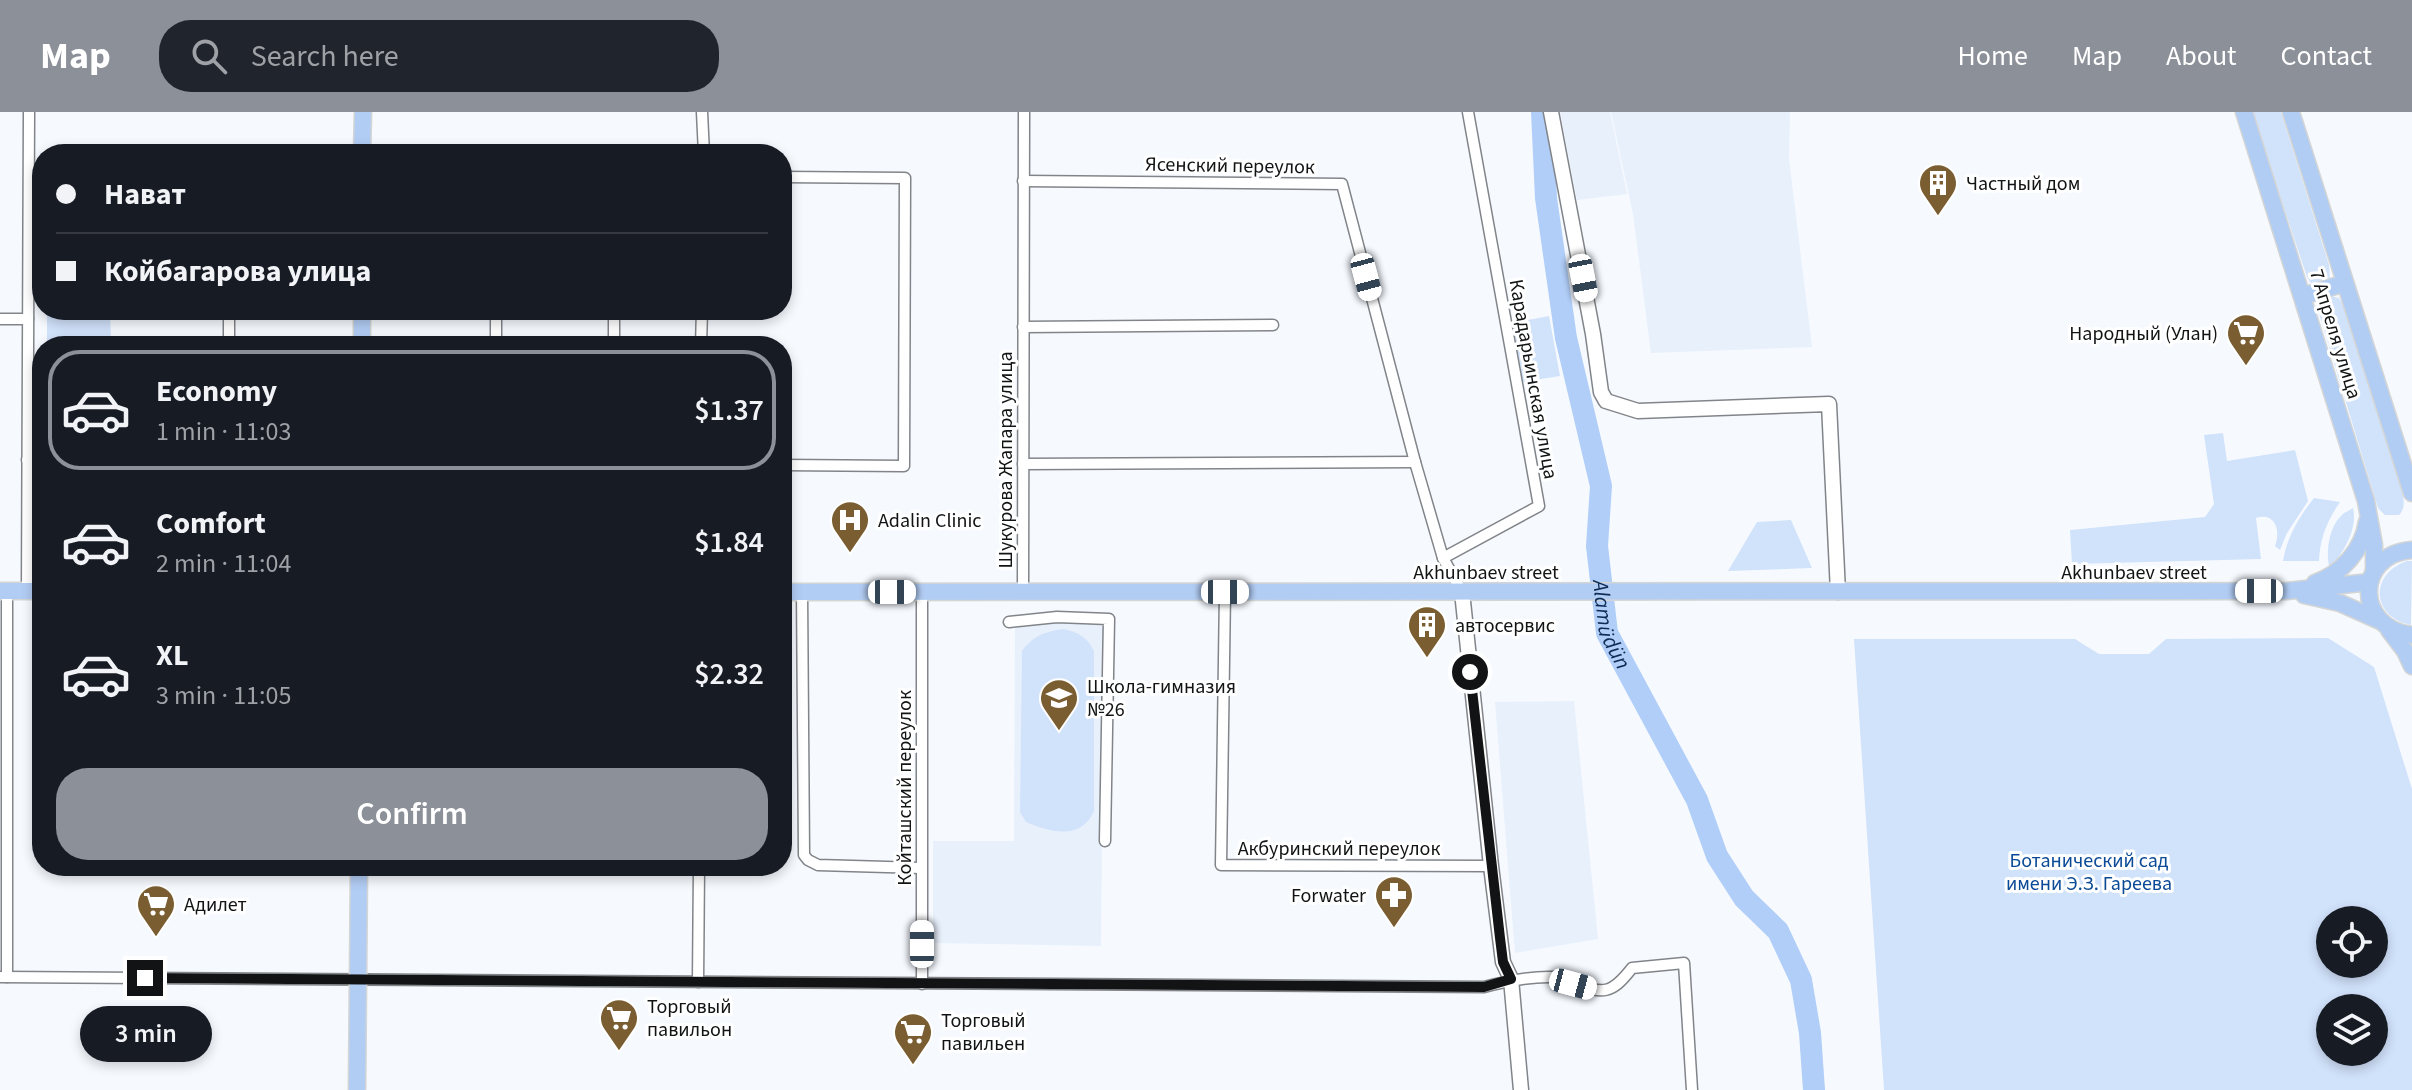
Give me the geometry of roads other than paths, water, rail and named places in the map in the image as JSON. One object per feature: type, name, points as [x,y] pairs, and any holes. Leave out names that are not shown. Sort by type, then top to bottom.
[{"type":"main road","points":[[362,144],[363,112]]},
{"type":"main road","name":"7 Апреля улица","points":[[2244,112],[2369,513],[2374,545],[2368,596],[2372,609],[2383,624]]},
{"type":"main road","name":"7 Апреля улица","points":[[2291,112],[2412,493]]},
{"type":"main road","points":[[2303,296],[2345,283]]},
{"type":"main road","points":[[2287,591],[2336,573],[2352,557],[2365,535],[2369,513]]},
{"type":"main road","points":[[2287,591],[2372,577],[2381,562],[2391,555],[2412,550]]},
{"type":"main road","points":[[4,591],[32,591]]},
{"type":"main road","points":[[2287,591],[2340,603],[2399,634],[2412,635]]},
{"type":"main road","name":"Akhunbaev street","points":[[792,592],[2287,591]]},
{"type":"main road","points":[[2383,624],[2405,651],[2412,666]]},
{"type":"main road","points":[[357,1090],[359,876]]},
{"type":"street","points":[[29,112],[27,460],[32,542]]},
{"type":"street","points":[[702,112],[704,144]]},
{"type":"street","name":"Шукурова Жапара улица","points":[[1023,592],[1024,112]]},
{"type":"street","name":"Карадарьинская улица","points":[[1443,558],[1539,506],[1468,112]]},
{"type":"street","points":[[1551,112],[1601,392],[1606,401],[1638,411],[1829,404],[1838,592]]},
{"type":"street","points":[[792,177],[905,178],[904,466],[792,465]]},
{"type":"street","name":"Ясенский переулок","points":[[1023,181],[1342,184],[1443,558]]},
{"type":"street","points":[[0,319],[28,319]]},
{"type":"street","name":"Шукурова Жапара улица","points":[[1023,327],[1273,325]]},
{"type":"street","points":[[27,460],[32,460]]},
{"type":"street","points":[[1023,464],[1415,462]]},
{"type":"street","points":[[1443,558],[1462,592],[1491,866],[1503,962],[1511,979],[1521,1090]]},
{"type":"street","points":[[4,591],[3,977],[1484,987],[1511,979],[1557,977],[1573,984],[1607,991],[1616,988],[1632,968],[1684,963],[1692,1090]]},
{"type":"street","points":[[802,592],[804,855],[818,865],[921,868]]},
{"type":"street","name":"Койташский переулок","points":[[922,592],[922,984]]},
{"type":"street","name":"Акбуринский переулок","points":[[1225,592],[1221,865],[1491,866]]},
{"type":"street","points":[[1009,622],[1057,617],[1109,619],[1105,841]]},
{"type":"street","points":[[698,982],[699,876]]},
{"type":"waterway","name":"Alamüdün","points":[[1542,112],[1546,198],[1566,338],[1601,486],[1597,546],[1607,633],[1697,800],[1717,856],[1744,898],[1778,931],[1801,980],[1810,1033],[1814,1090]]},
{"type":"place","name":"Частный дом","points":[[1938,217]]},
{"type":"place","name":"Народный (Улан)","points":[[2246,367]]},
{"type":"place","name":"Adalin Clinic","points":[[850,554]]},
{"type":"place","name":"автосервис","points":[[1427,659]]},
{"type":"place","name":"Школа-гимназия №26","points":[[1059,732]]},
{"type":"place","name":"Forwater","points":[[1394,929]]},
{"type":"place","name":"Адилет","points":[[156,938]]},
{"type":"place","name":"Торговый павильон","points":[[619,1052]]},
{"type":"place","name":"Торговый павильен","points":[[913,1066]]},
{"type":"park label","name":"Ботанический сад имени Э.З. Гареева","points":[[2089,872]]}]
